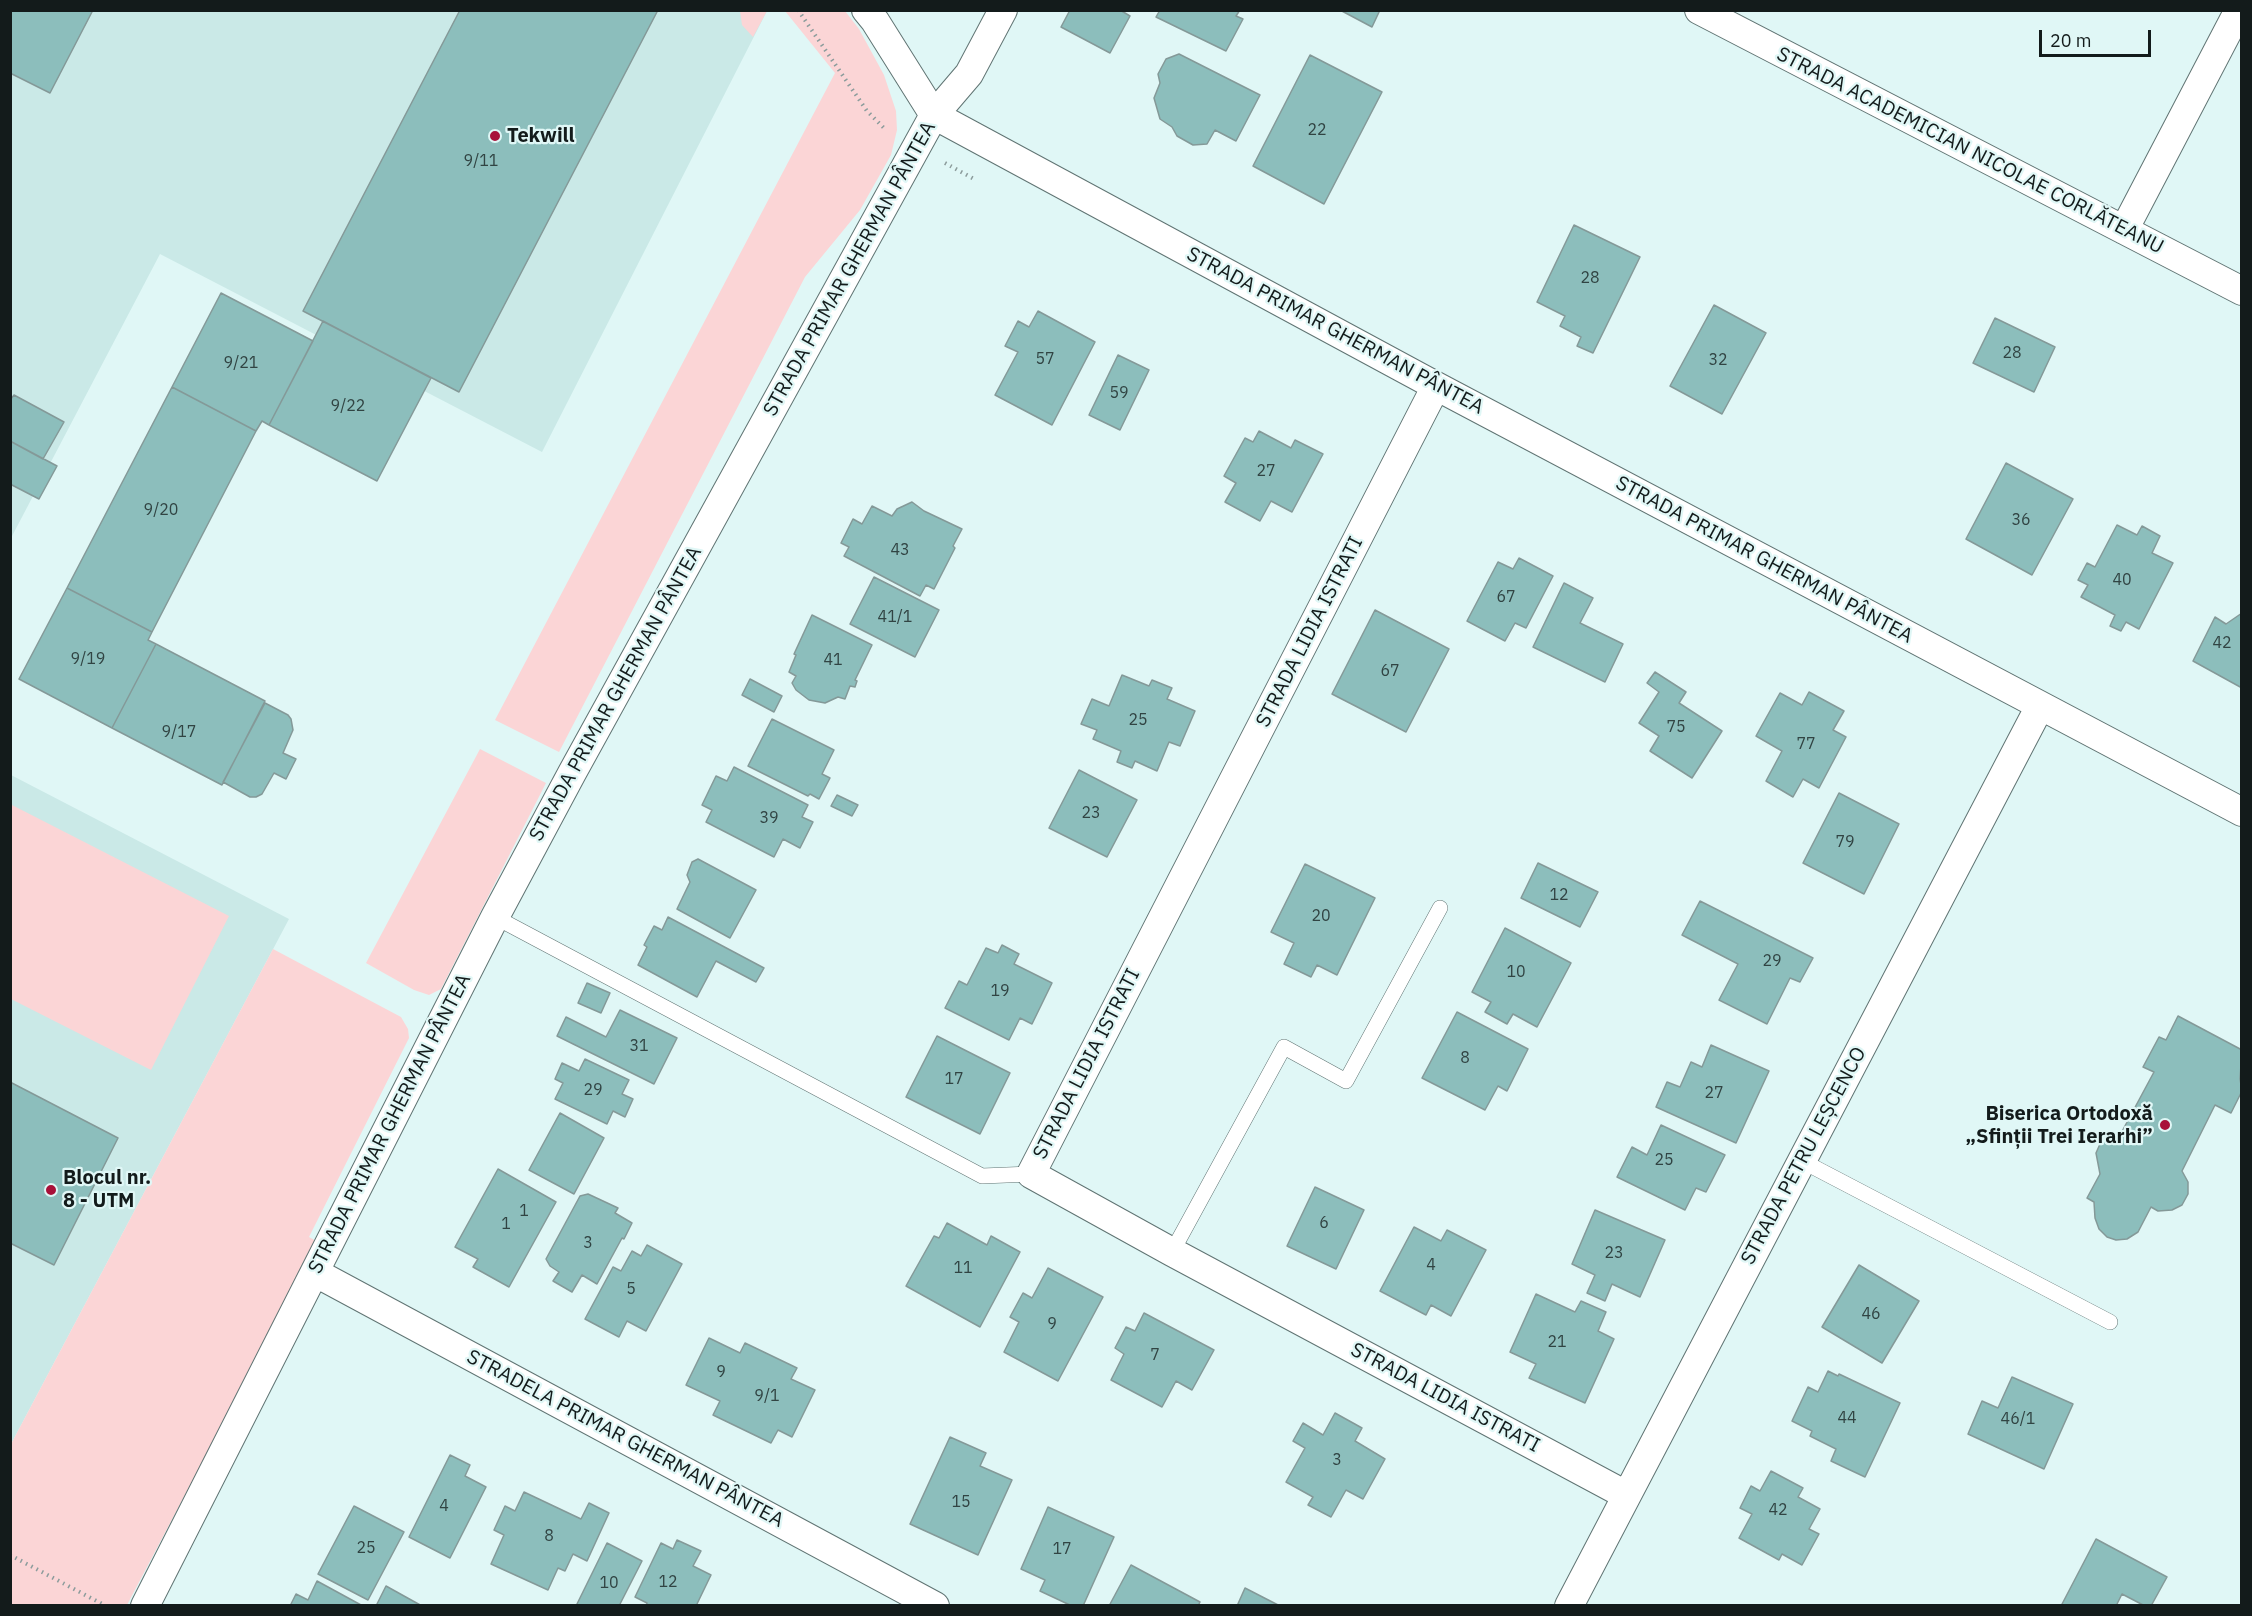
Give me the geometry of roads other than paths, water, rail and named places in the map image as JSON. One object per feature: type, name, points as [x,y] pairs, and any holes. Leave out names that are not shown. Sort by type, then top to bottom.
[{"type":"street","points":[[866,10],[933,115],[969,74],[1003,10]]},
{"type":"street","name":"STRADA ACADEMICIAN NICOLAE CORLĂTEANU","points":[[1699,10],[2241,291]]},
{"type":"street","points":[[2124,230],[2239,10]]},
{"type":"street","name":"STRADA PRIMAR GHERMAN PÂNTEA","points":[[145,1605],[316,1273],[495,917],[933,115],[1436,386],[2241,812]]},
{"type":"street","name":"STRADA LIDIA ISTRATI","points":[[1436,386],[1031,1174],[1172,1252],[1626,1494]]},
{"type":"street","name":"STRADA PETRU LEȘCENCO","points":[[1569,1605],[2040,706]]},
{"type":"street","name":"STRADELA PRIMAR GHERMAN PÂNTEA","points":[[316,1273],[935,1605]]},
{"type":"lane","points":[[1172,1252],[1284,1047],[1346,1081],[1440,908]]},
{"type":"lane","points":[[495,917],[982,1176],[1031,1174]]},
{"type":"lane","points":[[1802,1161],[2110,1322]]},
{"type":"place","name":"Tekwill","points":[[495,136]]},
{"type":"place","name":"Biserica Ortodoxă „Sfinții Trei Ierarhi”","points":[[2165,1125]]},
{"type":"place","name":"Blocul nr. 8 - UTM","points":[[51,1190]]}]
